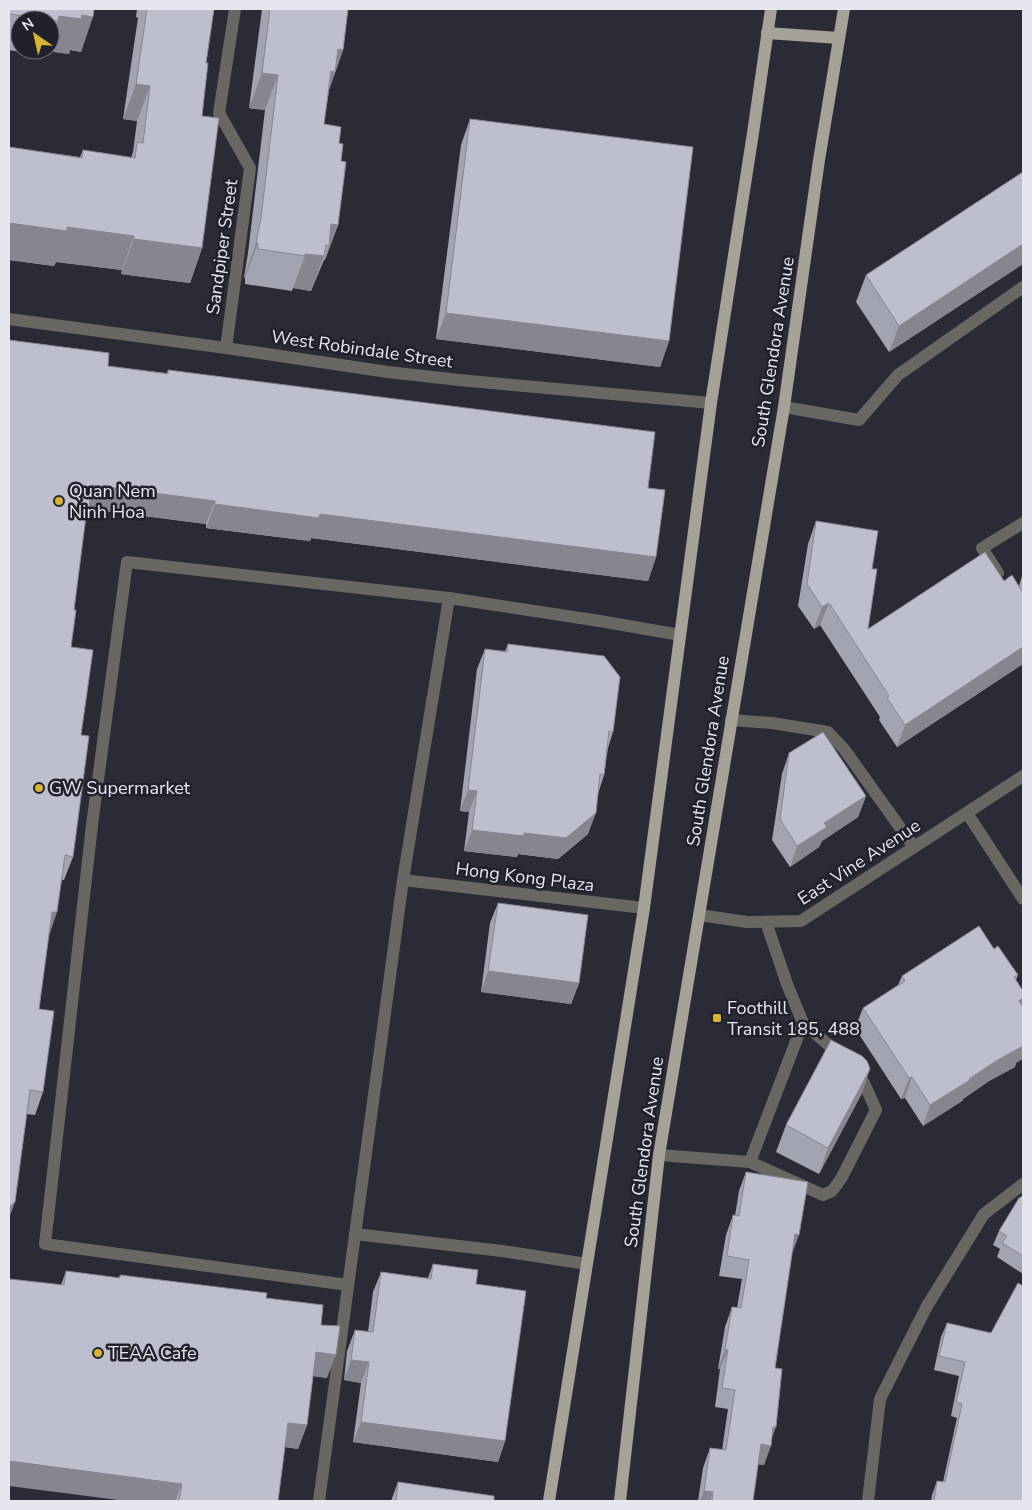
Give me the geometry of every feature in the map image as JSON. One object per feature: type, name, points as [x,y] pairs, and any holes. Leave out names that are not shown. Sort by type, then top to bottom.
[{"type":"main road","points":[[549,1501],[644,908],[711,403],[771,9]]},
{"type":"main road","name":"South Glendora Avenue","points":[[620,1501],[659,1155],[784,407],[818,170],[844,9]]},
{"type":"main road","points":[[767,33],[839,38]]},
{"type":"street","name":"Sandpiper Street","points":[[226,348],[250,168],[219,113],[235,9]]},
{"type":"street","points":[[784,407],[859,420],[898,375],[1023,287]]},
{"type":"street","name":"West Robindale Street","points":[[9,319],[388,372],[711,403]]},
{"type":"street","points":[[1003,580],[982,548],[1023,523]]},
{"type":"street","points":[[348,1285],[45,1244],[92,825],[127,562],[449,598],[600,620],[680,636]]},
{"type":"street","points":[[319,1501],[403,880],[449,598]]},
{"type":"street","points":[[731,720],[772,723],[828,732],[844,749],[914,848]]},
{"type":"street","name":"East Vine Avenue","points":[[698,915],[747,922],[801,921],[1023,776]]},
{"type":"street","points":[[967,813],[1023,899]]},
{"type":"street","name":"Hong Kong Plaza","points":[[403,880],[644,908]]},
{"type":"street","points":[[659,1155],[750,1162],[823,1195],[832,1191],[841,1179],[876,1110],[864,1083],[836,1050],[803,1023],[786,984],[766,922]]},
{"type":"street","points":[[750,1162],[803,1023]]},
{"type":"street","points":[[868,1501],[880,1399],[927,1306],[984,1214],[1023,1184]]},
{"type":"street","points":[[355,1234],[502,1251],[587,1264]]},
{"type":"building","points":[[9,9],[94,9],[93,17],[82,15],[81,19],[60,16],[60,10],[10,10],[9,15]]},
{"type":"building","points":[[147,9],[214,9],[206,63],[208,63],[202,116],[219,118],[202,248],[134,239],[134,236],[67,227],[67,231],[9,223],[9,147],[82,158],[83,150],[135,158],[137,142],[143,143],[150,86],[136,84]]},
{"type":"building","points":[[270,9],[348,9],[343,50],[338,49],[335,72],[331,71],[324,124],[341,127],[339,143],[343,144],[341,161],[346,162],[338,225],[331,224],[329,246],[326,245],[324,256],[305,254],[305,256],[258,249],[258,243],[256,243],[261,218],[278,75],[262,73]]},
{"type":"building","points":[[470,119],[693,147],[669,341],[446,313]]},
{"type":"building","points":[[1023,172],[1023,244],[899,326],[866,275]]},
{"type":"building","points":[[9,340],[109,353],[108,366],[168,374],[168,370],[655,432],[648,488],[665,490],[656,557],[320,514],[319,518],[215,504],[215,501],[92,485],[88,516],[86,516],[71,647],[93,650],[81,735],[89,736],[73,857],[65,855],[57,912],[52,912],[39,1009],[54,1011],[43,1092],[30,1090],[15,1202],[9,1207]]},
{"type":"building","points":[[816,521],[878,531],[872,569],[877,569],[868,629],[985,552],[1004,581],[1012,575],[1023,593],[1023,647],[905,725],[887,698],[889,696],[829,603],[822,607],[807,584]]},
{"type":"building","points":[[508,644],[604,656],[620,677],[613,732],[609,731],[604,775],[600,774],[596,813],[566,838],[524,833],[524,836],[472,830],[477,791],[468,790],[485,649],[507,652]]},
{"type":"building","points":[[823,732],[866,796],[824,823],[827,827],[797,846],[780,819],[789,753]]},
{"type":"building","points":[[498,903],[588,915],[579,983],[488,971]]},
{"type":"building","points":[[979,926],[994,949],[998,946],[1018,975],[1014,977],[1023,991],[1023,998],[1019,1001],[1023,1007],[1023,1046],[996,1061],[930,1105],[912,1077],[909,1078],[863,1008],[905,981],[902,976]]},
{"type":"building","points":[[831,1040],[862,1056],[867,1061],[870,1069],[828,1148],[786,1125]]},
{"type":"building","points":[[746,1172],[808,1182],[799,1235],[795,1234],[775,1368],[782,1369],[776,1427],[773,1427],[771,1446],[761,1444],[753,1501],[712,1501],[713,1492],[704,1491],[710,1448],[726,1450],[735,1390],[722,1388],[728,1350],[725,1350],[732,1307],[741,1308],[749,1260],[727,1256],[733,1215],[739,1216]]},
{"type":"building","points":[[1023,1196],[1023,1256],[1002,1243],[1007,1236],[999,1231],[1019,1198]]},
{"type":"building","points":[[433,1264],[478,1270],[476,1284],[526,1291],[505,1441],[361,1422],[369,1362],[351,1360],[355,1330],[373,1332],[381,1272],[431,1279]]},
{"type":"building","points":[[66,1271],[120,1278],[120,1275],[267,1293],[266,1298],[323,1305],[321,1325],[340,1326],[336,1355],[316,1352],[307,1425],[288,1423],[278,1501],[179,1501],[182,1484],[9,1461],[9,1279],[64,1285]]},
{"type":"building","points":[[1018,1283],[1023,1286],[1023,1501],[934,1501],[937,1481],[945,1482],[962,1404],[956,1402],[965,1362],[939,1356],[947,1323],[991,1333]]},
{"type":"building","points":[[398,1482],[494,1496],[494,1501],[396,1501]]},
{"type":"place","name":"Quan Nem Ninh Hoa","points":[[59,501]]},
{"type":"place","name":"GW Supermarket","points":[[39,788]]},
{"type":"place","name":"Foothill Transit 185, 488","points":[[717,1018]]},
{"type":"place","name":"TEAA Cafe","points":[[98,1353]]}]
